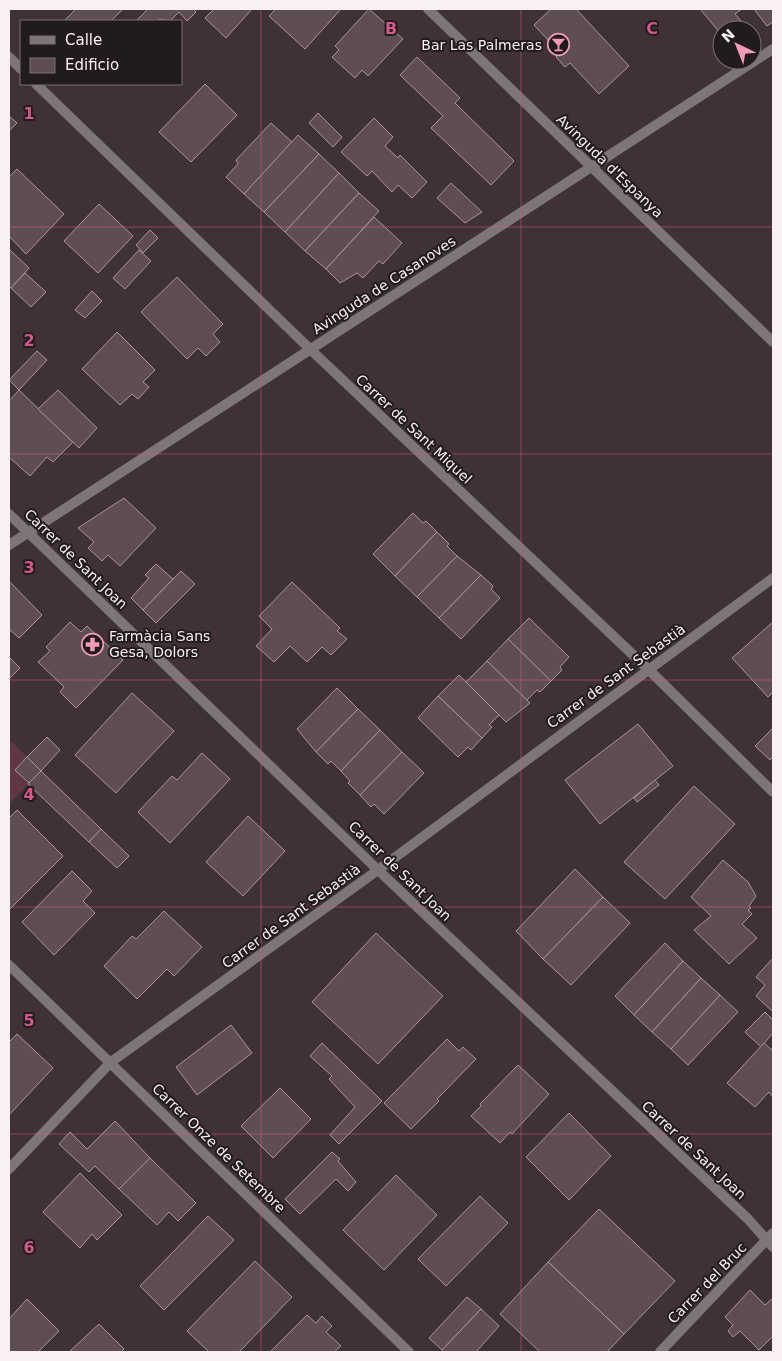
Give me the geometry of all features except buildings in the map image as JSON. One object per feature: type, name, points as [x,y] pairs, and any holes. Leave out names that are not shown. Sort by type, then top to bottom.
[{"type":"street","name":"Avinguda d'Espanya","points":[[428,9],[773,342]]},
{"type":"street","name":"Avinguda de Casanoves","points":[[9,545],[590,166],[773,49]]},
{"type":"street","points":[[9,57],[20,68]]},
{"type":"street","name":"Carrer de Sant Miquel","points":[[37,85],[310,350],[648,669],[773,792]]},
{"type":"street","name":"Carrer de Sant Joan","points":[[9,514],[378,870],[771,1240]]},
{"type":"street","name":"Carrer de Sant Sebastià","points":[[9,1169],[111,1062],[378,870],[773,578]]},
{"type":"street","name":"Carrer Onze de Setembre","points":[[9,965],[409,1352]]},
{"type":"street","name":"Carrer del Bruc","points":[[660,1352],[771,1240]]},
{"type":"shaded area","points":[[9,739],[27,757],[15,770],[29,783],[9,804]]},
{"type":"place","name":"Bar Las Palmeras","points":[[558,45]]},
{"type":"place","name":"Farmàcia Sans Gesa, Dolors","points":[[93,644]]}]
